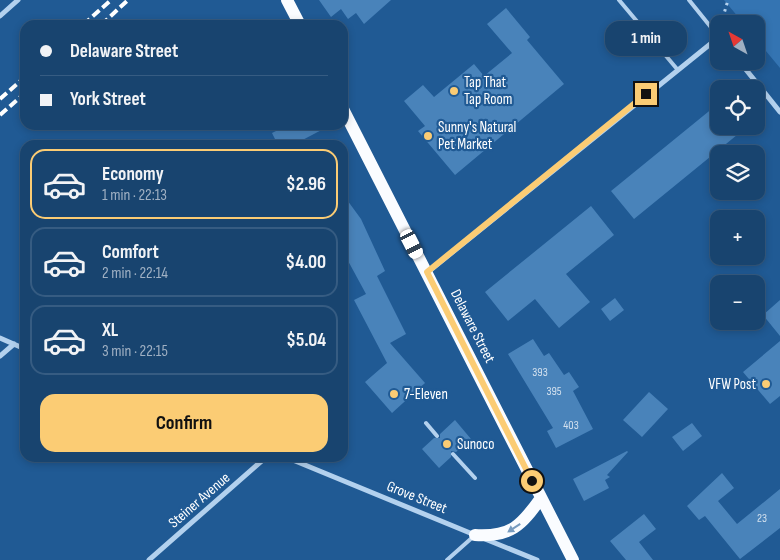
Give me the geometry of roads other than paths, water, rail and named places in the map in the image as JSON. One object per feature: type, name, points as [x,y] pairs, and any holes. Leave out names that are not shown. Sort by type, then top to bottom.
[{"type":"main road","points":[[288,0],[298,20]]},
{"type":"main road","name":"Delaware Street","points":[[348,119],[573,560]]},
{"type":"main road","points":[[475,535],[494,536],[510,531],[526,520],[541,498]]},
{"type":"street","points":[[0,16],[18,0]]},
{"type":"street","points":[[427,272],[710,43]]},
{"type":"street","points":[[746,70],[780,112]]},
{"type":"street","points":[[0,338],[20,347]]},
{"type":"street","points":[[0,356],[14,344]]},
{"type":"street","name":"Steiner Avenue","points":[[149,560],[260,462]]},
{"type":"street","name":"Grove Street","points":[[298,462],[537,560]]},
{"type":"lane","points":[[619,0],[677,70]]},
{"type":"lane","points":[[689,0],[710,25]]},
{"type":"lane","points":[[426,423],[437,436]]},
{"type":"lane","points":[[454,454],[475,478]]},
{"type":"lane","points":[[447,560],[475,535]]},
{"type":"railway","points":[[89,20],[111,0]]},
{"type":"railway","points":[[106,20],[128,0]]},
{"type":"railway","points":[[0,99],[20,81]]},
{"type":"railway","points":[[0,115],[20,97]]},
{"type":"place","name":"Tap That Tap Room","points":[[454,91]]},
{"type":"place","name":"Sunny's Natural Pet Market","points":[[428,136]]},
{"type":"place","name":"VFW Post","points":[[766,384]]},
{"type":"place","name":"7-Eleven","points":[[394,394]]},
{"type":"place","name":"Sunoco","points":[[447,444]]}]
